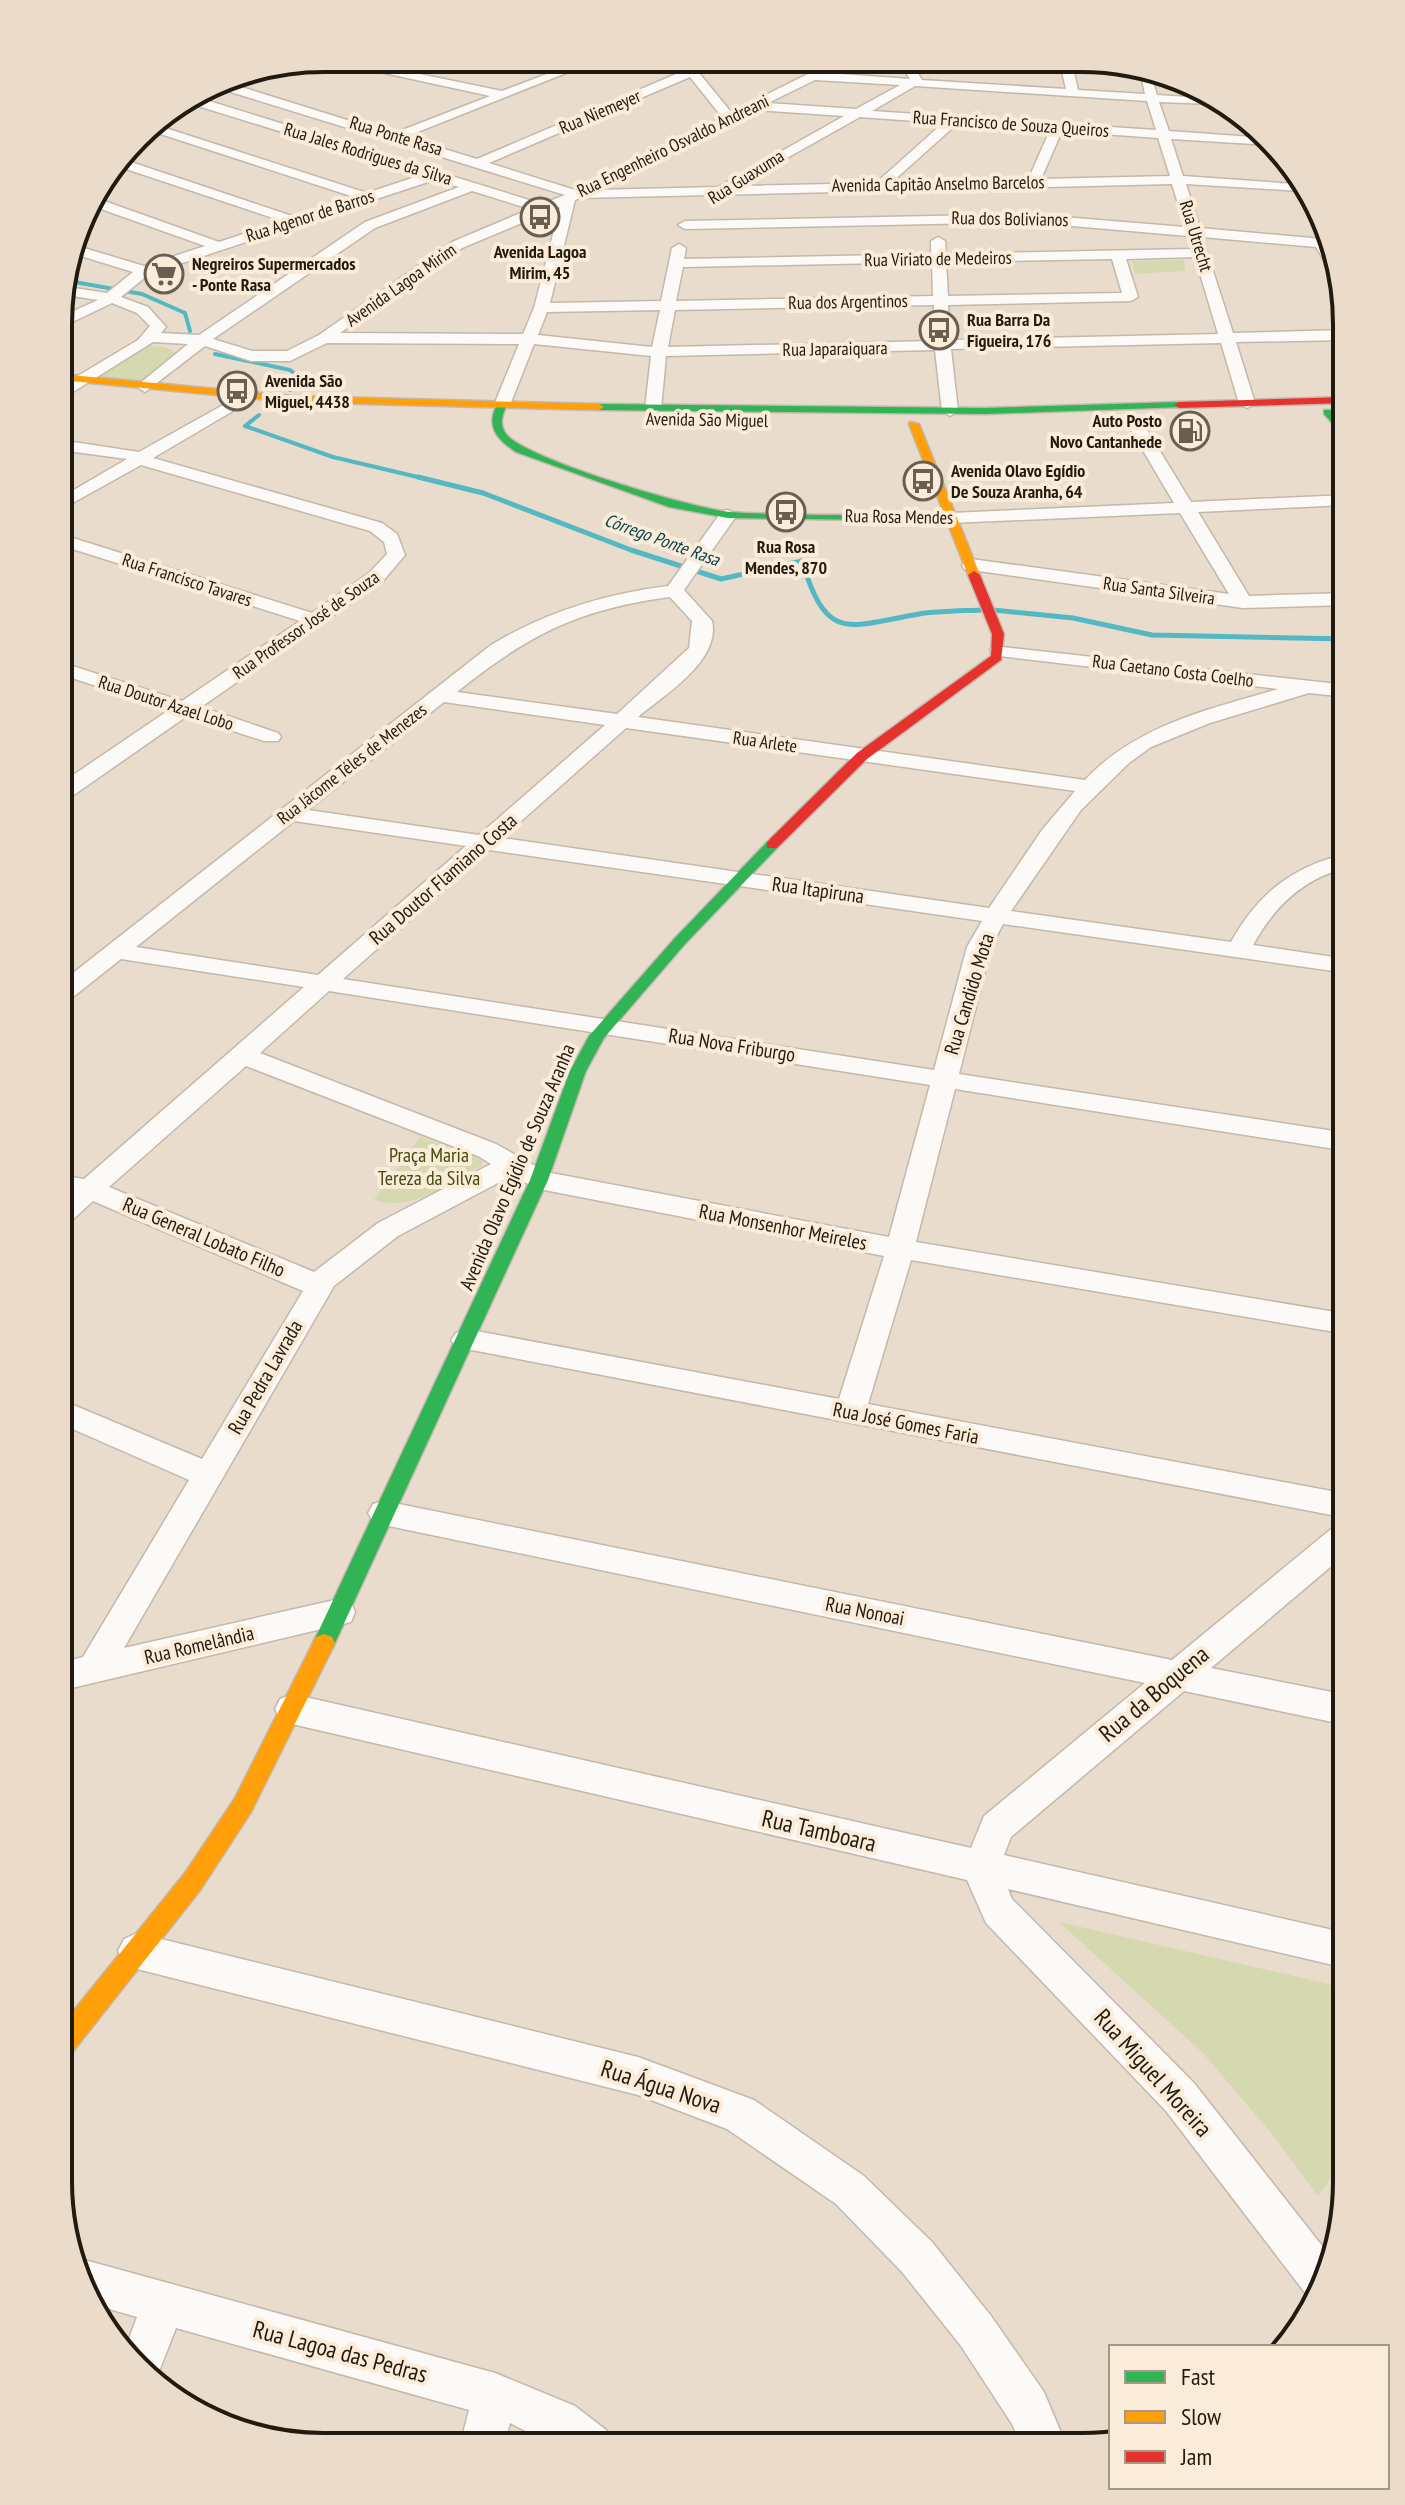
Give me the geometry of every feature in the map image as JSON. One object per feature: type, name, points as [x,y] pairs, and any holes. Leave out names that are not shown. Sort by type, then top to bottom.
[{"type":"main road","name":"Avenida São Miguel","points":[[72,384],[499,410],[985,411],[1333,400]]},
{"type":"main road","name":"Avenida São Miguel","points":[[72,385],[232,405],[499,410],[914,424],[1133,420],[1333,411]]},
{"type":"main road","name":"Rua Rosa Mendes","points":[[499,410],[496,428],[501,436],[527,454],[635,494],[728,515],[951,518]]},
{"type":"main road","points":[[985,411],[917,416],[914,424],[987,605],[1000,650]]},
{"type":"main road","name":"Avenida Olavo Egídio de Souza Aranha","points":[[72,2032],[193,1881],[243,1805],[339,1612],[466,1340],[527,1172],[605,1025],[794,819],[862,756],[986,667],[1000,650]]},
{"type":"street","name":"Rua Engenheiro Osvaldo Andreani","points":[[499,410],[541,308],[573,196],[820,72]]},
{"type":"street","points":[[912,83],[917,78],[913,72]]},
{"type":"street","points":[[1003,72],[1007,89]]},
{"type":"street","points":[[1068,72],[1073,93]]},
{"type":"street","points":[[397,73],[504,95]]},
{"type":"street","points":[[397,136],[560,73]]},
{"type":"street","name":"Rua Niemeyer","points":[[479,163],[691,73]]},
{"type":"street","points":[[692,73],[729,118]]},
{"type":"street","points":[[813,76],[1197,101]]},
{"type":"street","name":"Rua Utrecht","points":[[1147,81],[1195,231],[1201,253],[1199,271],[1231,341],[1247,403]]},
{"type":"street","name":"Rua Guaxuma","points":[[653,409],[659,352],[676,263],[685,225],[697,209],[725,188],[912,83]]},
{"type":"street","name":"Rua Ponte Rasa","points":[[235,89],[397,136],[573,196]]},
{"type":"street","name":"Rua Jales Rodrigues da Silva","points":[[203,103],[546,210]]},
{"type":"street","name":"Rua Francisco de Souza Queiros","points":[[753,106],[1253,141]]},
{"type":"street","points":[[881,185],[954,120]]},
{"type":"street","points":[[1033,182],[1058,127]]},
{"type":"street","points":[[163,131],[366,197]]},
{"type":"street","points":[[129,165],[295,221]]},
{"type":"street","name":"Rua Agenor de Barros","points":[[72,316],[116,293],[144,271],[435,175]]},
{"type":"street","name":"Avenida Capitão Anselmo Barcelos","points":[[573,196],[725,188],[1178,180],[1292,188]]},
{"type":"street","points":[[934,184],[943,348],[950,411]]},
{"type":"street","points":[[145,387],[197,344],[375,222],[474,186]]},
{"type":"street","name":"Avenida Lagoa Mirim","points":[[147,340],[197,344],[251,356],[278,358],[301,352],[457,245],[573,196]]},
{"type":"street","points":[[103,205],[218,246]]},
{"type":"street","name":"Rua dos Bolivianos","points":[[685,225],[1047,218],[1320,242]]},
{"type":"street","points":[[83,252],[144,271]]},
{"type":"street","name":"Rua Viriato de Medeiros","points":[[676,263],[1201,253]]},
{"type":"street","name":"Rua dos Argentinos","points":[[541,308],[1131,297],[1130,275],[1118,256]]},
{"type":"street","points":[[72,381],[147,340],[158,327],[155,320],[116,293],[74,291]]},
{"type":"street","name":"Rua Japaraiquara","points":[[324,338],[528,339],[659,352],[943,348],[1333,336]]},
{"type":"street","points":[[72,498],[232,405]]},
{"type":"street","points":[[1133,420],[1243,602]]},
{"type":"street","points":[[72,447],[144,457]]},
{"type":"street","name":"Rua Professor José de Souza","points":[[72,786],[315,620],[390,565],[396,555],[396,545],[391,537],[376,527],[156,465],[144,457]]},
{"type":"street","name":"Rua Rosa Mendes","points":[[951,518],[1333,501]]},
{"type":"street","points":[[674,591],[728,515]]},
{"type":"street","name":"Rua Francisco Tavares","points":[[72,543],[315,620]]},
{"type":"street","name":"Rua Santa Silveira","points":[[971,565],[1243,602],[1333,599]]},
{"type":"street","name":"Rua Jácome Téles de Menezes","points":[[72,986],[498,649],[540,624],[596,605],[674,591]]},
{"type":"street","name":"Rua Doutor Flamiano Costa","points":[[72,1204],[692,659],[703,644],[706,631],[696,609],[674,591]]},
{"type":"street","name":"Rua Caetano Costa Coelho","points":[[1000,650],[1333,690]]},
{"type":"street","name":"Rua Doutor Azael Lobo","points":[[72,672],[271,737]]},
{"type":"street","name":"Rua Candido Mota","points":[[850,1413],[900,1249],[979,947],[995,914],[1091,787],[1141,744],[1207,718],[1306,687]]},
{"type":"street","name":"Rua Arlete","points":[[438,695],[1091,787]]},
{"type":"street","name":"Rua Itapiruna","points":[[288,814],[1333,964]]},
{"type":"street","points":[[1238,950],[1256,916],[1278,893],[1298,878],[1333,866]]},
{"type":"street","name":"Rua Nova Friburgo","points":[[116,951],[1333,1140]]},
{"type":"street","name":"Rua Monsenhor Meireles","points":[[242,1055],[527,1172],[900,1249],[1332,1322]]},
{"type":"street","name":"Rua Pedra Lavrada","points":[[94,1669],[319,1286],[337,1264],[372,1241],[527,1172]]},
{"type":"street","name":"Rua General Lobato Filho","points":[[72,1186],[89,1189],[319,1286]]},
{"type":"street","name":"Rua José Gomes Faria","points":[[466,1340],[1332,1503]]},
{"type":"street","points":[[72,1416],[208,1475]]},
{"type":"street","name":"Rua Nonoai","points":[[384,1513],[1332,1707]]},
{"type":"street","name":"Rua da Boquena","points":[[980,1869],[997,1827],[1332,1546]]},
{"type":"street","name":"Rua Romelândia","points":[[72,1674],[339,1612]]},
{"type":"street","name":"Rua Tamboara","points":[[292,1709],[980,1869],[1332,1947]]},
{"type":"street","name":"Rua Miguel Moreira","points":[[980,1869],[999,1911],[1180,2097],[1316,2272]]},
{"type":"street","name":"Rua Água Nova","points":[[137,1951],[638,2076],[740,2114],[850,2190],[917,2257],[976,2331],[1028,2408],[1039,2433]]},
{"type":"street","name":"Rua Lagoa das Pedras","points":[[95,2284],[495,2395],[559,2422],[573,2433]]},
{"type":"street","points":[[144,2356],[163,2304]]},
{"type":"street","points":[[485,2433],[495,2395]]},
{"type":"green space","points":[[1184,260],[1185,271],[1135,274],[1132,261]]},
{"type":"green space","points":[[144,345],[164,347],[178,353],[145,383],[94,375]]},
{"type":"green space","name":"Praça Maria Tereza da Silva","points":[[420,1137],[482,1160],[482,1165],[444,1188],[417,1199],[389,1203],[374,1200]]},
{"type":"green space","points":[[1059,1922],[1332,1985],[1332,2177],[1318,2196],[1272,2134],[1204,2054]]},
{"type":"waterway","name":"Córrego Ponte Rasa","points":[[76,282],[142,294],[185,313],[190,331]]},
{"type":"waterway","name":"Córrego Ponte Rasa","points":[[215,354],[290,370],[298,376],[290,390]]},
{"type":"waterway","name":"Córrego Ponte Rasa","points":[[259,415],[245,426],[333,457],[426,479]]},
{"type":"waterway","name":"Córrego Ponte Rasa","points":[[418,477],[483,493],[631,550],[721,579],[802,561],[821,606],[831,617],[843,623],[981,610]]},
{"type":"waterway","name":"Córrego Ponte Rasa","points":[[993,610],[1073,618],[1152,635],[1333,639]]},
{"type":"traffic: fast","points":[[502,405],[496,421],[498,428],[506,440],[520,450],[673,505],[728,515],[951,518]]},
{"type":"traffic: fast","points":[[599,407],[985,411],[1179,405]]},
{"type":"traffic: fast","points":[[1328,412],[1333,418]]},
{"type":"traffic: fast","points":[[324,1643],[539,1180],[578,1071],[597,1036],[680,941],[772,845]]},
{"type":"traffic: slow","points":[[72,378],[291,399],[599,407]]},
{"type":"traffic: slow","points":[[914,424],[974,575]]},
{"type":"traffic: slow","points":[[72,2032],[193,1881],[243,1805],[324,1643]]},
{"type":"traffic: jam","points":[[1179,405],[1333,400]]},
{"type":"traffic: jam","points":[[772,845],[862,756],[997,657],[998,634],[974,575]]},
{"type":"place","name":"Avenida Lagoa Mirim, 45","points":[[540,217]]},
{"type":"place","name":"Negreiros Supermercados - Ponte Rasa","points":[[164,274]]},
{"type":"place","name":"Rua Barra Da Figueira, 176","points":[[939,330]]},
{"type":"place","name":"Avenida São Miguel, 4438","points":[[237,391]]},
{"type":"place","name":"Auto Posto Novo Cantanhede","points":[[1190,431]]},
{"type":"place","name":"Avenida Olavo Egídio De Souza Aranha, 64","points":[[923,481]]},
{"type":"place","name":"Rua Rosa Mendes, 870","points":[[786,512]]}]
